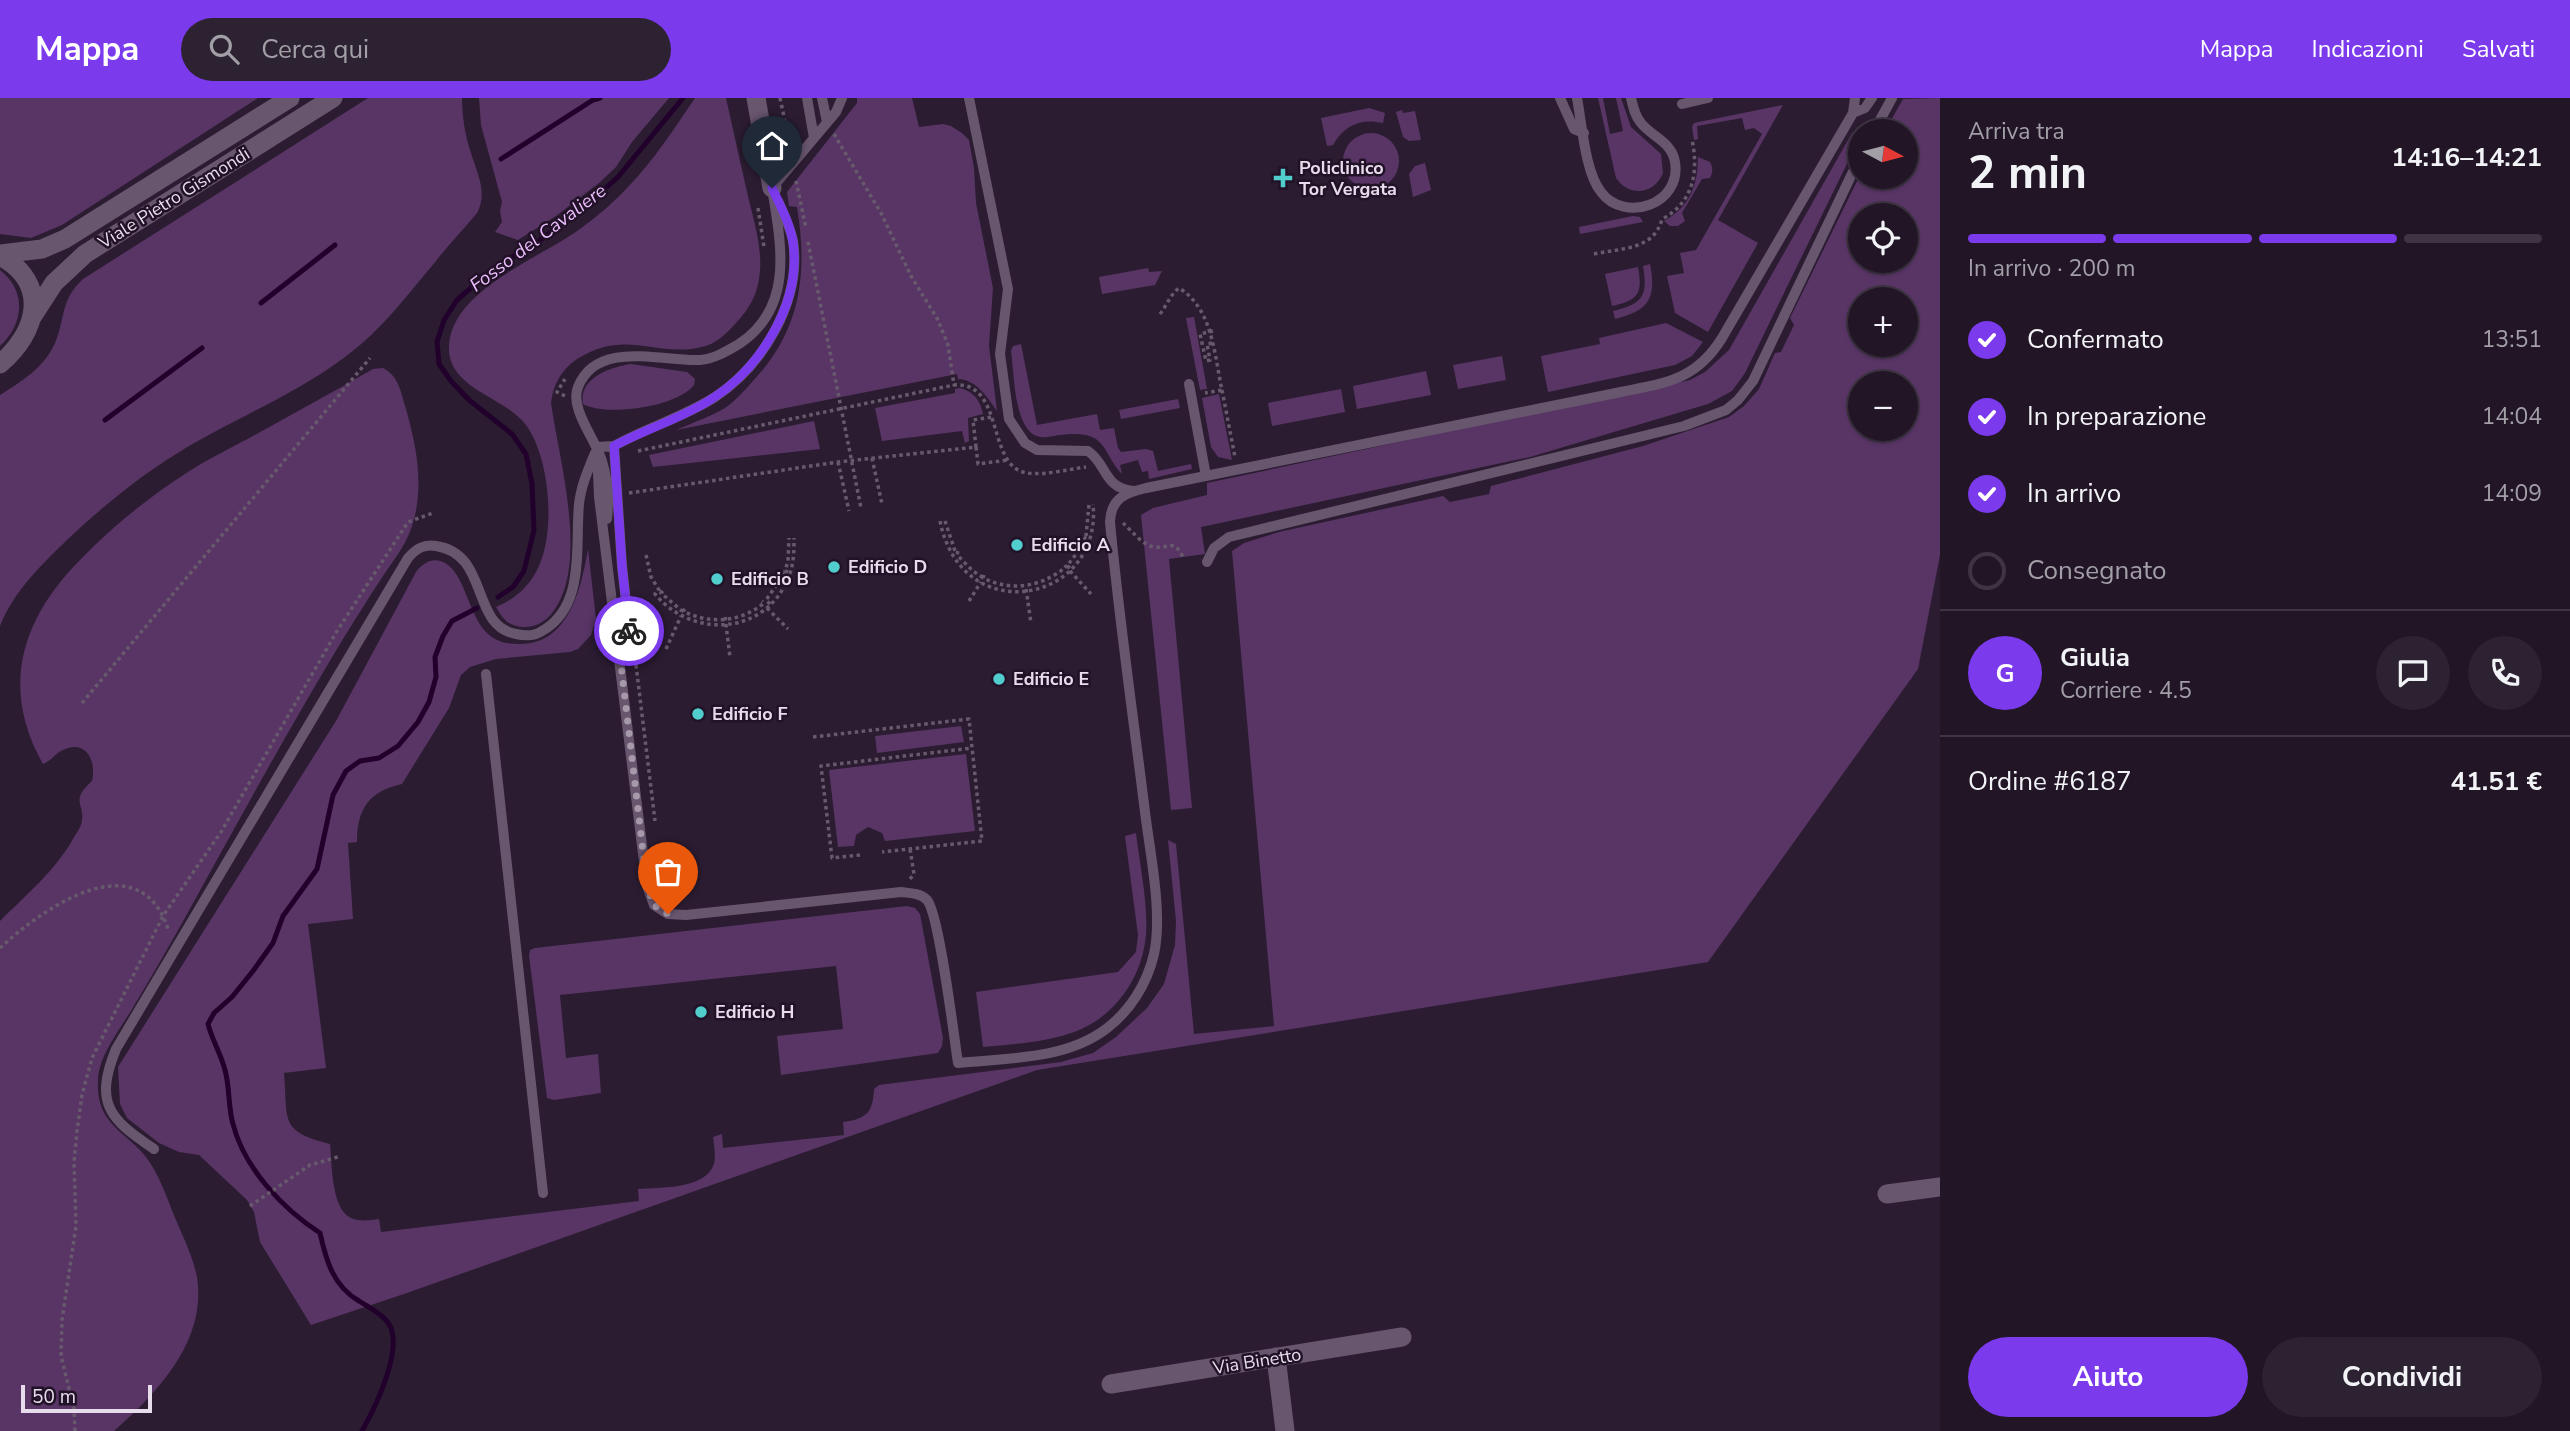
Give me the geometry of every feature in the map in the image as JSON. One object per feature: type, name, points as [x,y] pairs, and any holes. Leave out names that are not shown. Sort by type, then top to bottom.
[{"type":"street","name":"Viale Pietro Gismondi","points":[[0,255],[42,248],[65,239],[290,98]]},
{"type":"street","name":"Viale Pietro Gismondi","points":[[0,364],[22,341],[32,317],[54,283],[85,254],[333,98]]},
{"type":"street","points":[[756,98],[772,188]]},
{"type":"street","points":[[0,255],[17,266],[27,277],[32,296],[32,317]]},
{"type":"street","points":[[1887,1194],[1940,1187]]},
{"type":"street","name":"Via Binetto","points":[[1111,1384],[1402,1337]]},
{"type":"street","points":[[1276,1357],[1285,1431]]},
{"type":"lane","points":[[807,98],[814,138]]},
{"type":"lane","points":[[822,98],[826,123]]},
{"type":"lane","points":[[629,655],[604,538],[608,496],[605,474],[597,447],[582,420],[577,403],[577,388],[593,368],[610,360],[639,355],[710,359],[735,346],[755,331],[772,307],[780,276],[779,235],[772,188],[836,112],[842,98]]},
{"type":"lane","points":[[969,98],[1008,289],[1000,354],[1009,419],[1025,443],[1037,450],[1088,451],[1112,483],[1122,489],[1134,491]]},
{"type":"lane","points":[[1560,98],[1574,129],[1584,133]]},
{"type":"lane","points":[[1577,98],[1594,180],[1610,201],[1622,207],[1635,208],[1659,200],[1670,189],[1675,177],[1674,156],[1667,145],[1638,120],[1631,98]]},
{"type":"lane","points":[[1682,104],[1708,98]]},
{"type":"lane","points":[[613,450],[647,886],[652,901],[660,911],[686,915],[901,892],[913,893],[925,898],[933,912],[958,1063],[1037,1054],[1087,1041],[1119,1018],[1140,990],[1154,954],[1155,912],[1110,513],[1119,497],[1134,491],[1206,476],[1621,393],[1672,380],[1691,372],[1716,346],[1853,113],[1855,98]]},
{"type":"lane","points":[[1855,98],[1860,105],[1870,101]]},
{"type":"lane","points":[[1881,119],[1892,98]]},
{"type":"lane","points":[[1853,113],[1861,111],[1870,101]]},
{"type":"lane","points":[[1207,562],[1214,548],[1229,537],[1684,426],[1726,410],[1744,394],[1761,366],[1848,181]]},
{"type":"lane","points":[[597,447],[613,450],[717,396],[747,369],[769,338],[789,293],[794,261],[790,229],[772,188]]},
{"type":"lane","points":[[1190,390],[1206,476]]},
{"type":"lane","points":[[154,1149],[118,1121],[107,1103],[105,1092],[109,1070],[117,1049],[415,550],[431,545],[458,555],[473,574],[494,623],[505,631],[521,635],[539,633],[559,617],[575,578],[582,489],[597,447]]},
{"type":"lane","points":[[486,674],[543,1193]]},
{"type":"path","points":[[780,98],[861,508]]},
{"type":"path","points":[[826,123],[881,213],[911,276],[938,320],[948,345],[954,385]]},
{"type":"path","points":[[758,208],[765,257]]},
{"type":"path","points":[[1160,314],[1171,295],[1179,288],[1194,299],[1208,324],[1238,470]]},
{"type":"path","points":[[1212,343],[1207,344],[1210,360],[1206,361],[1200,334],[1213,331]]},
{"type":"path","points":[[82,704],[370,358]]},
{"type":"path","points":[[569,374],[557,392],[577,403]]},
{"type":"path","points":[[613,450],[965,385],[975,391],[988,407],[1008,460],[1019,471],[1032,474],[1101,466]]},
{"type":"path","points":[[1190,390],[1222,390]]},
{"type":"path","points":[[992,418],[973,420],[978,464],[1008,460]]},
{"type":"path","points":[[616,494],[852,460],[976,447]]},
{"type":"path","points":[[872,458],[882,504]]},
{"type":"path","points":[[838,462],[849,510]]},
{"type":"path","points":[[984,575],[983,578],[992,582],[1015,587],[1050,584],[1071,570],[1085,552],[1091,538],[1086,536],[1091,504]]},
{"type":"path","points":[[1110,513],[1144,542],[1155,547],[1170,545],[1178,548],[1183,557]]},
{"type":"path","points":[[943,521],[955,551],[950,554],[969,576],[1002,590],[1047,580],[1066,567],[1065,565]]},
{"type":"path","points":[[1083,537],[1085,538],[1080,549],[1067,565],[1091,594]]},
{"type":"path","points":[[685,609],[683,611],[703,618],[726,619],[750,618],[768,606],[785,585],[790,573],[785,571],[791,538]]},
{"type":"path","points":[[958,551],[956,553],[964,563],[982,577],[970,601]]},
{"type":"path","points":[[646,555],[651,577],[659,590],[655,594],[680,616],[702,624],[748,613],[764,603],[762,601]]},
{"type":"path","points":[[782,572],[785,573],[780,582],[766,600],[788,629]]},
{"type":"path","points":[[1026,586],[1029,609]]},
{"type":"path","points":[[1026,586],[1031,623]]},
{"type":"path","points":[[663,591],[661,593],[664,597],[682,611],[666,649]]},
{"type":"path","points":[[726,619],[729,644]]},
{"type":"path","points":[[726,619],[730,657]]},
{"type":"path","points":[[629,655],[656,833]]},
{"type":"path","points":[[813,737],[969,719],[982,841],[882,852]]},
{"type":"path","points":[[860,855],[832,858],[821,766],[972,748]]},
{"type":"path","points":[[910,849],[914,874],[910,879]]},
{"type":"path","points":[[0,948],[68,900],[101,887],[117,885],[146,892],[154,902],[168,931],[168,962]]},
{"type":"path","points":[[250,1206],[310,1165],[341,1156]]},
{"type":"shaded area","points":[[0,98],[258,98],[62,225],[31,238],[0,234]]},
{"type":"shaded area","points":[[368,98],[462,98],[466,133],[482,190],[477,213],[394,312],[358,347],[308,382],[189,446],[126,489],[82,526],[38,569],[13,601],[0,626],[0,395],[32,373],[45,360],[55,343],[70,294],[83,279]]},
{"type":"shaded area","points":[[479,98],[669,98],[632,142],[616,167],[599,183],[556,216],[518,240],[495,232],[502,222],[502,202],[481,125]]},
{"type":"shaded area","points":[[695,98],[726,98],[758,241],[758,286],[746,311],[733,327],[707,346],[670,349],[626,344],[611,346],[577,359],[562,373],[551,403],[569,511],[569,568],[563,593],[550,616],[533,626],[515,626],[504,619],[496,607],[526,586],[535,575],[544,553],[548,516],[545,475],[541,456],[526,425],[517,415],[478,391],[457,372],[451,360],[449,345],[454,325],[466,307],[483,290],[567,238],[612,203],[646,166]]},
{"type":"shaded area","points":[[857,98],[912,98],[919,127],[943,124],[951,126],[969,140],[976,203],[993,288],[989,346],[997,411],[981,390],[971,382],[958,379],[957,374],[676,430],[725,408],[746,389],[781,343],[797,301],[802,255],[797,207],[789,206],[787,192],[857,103]]},
{"type":"shaded area","points":[[1598,98],[1603,98],[1610,134],[1623,131],[1616,98],[1621,98],[1631,127],[1661,154],[1663,173],[1654,186],[1634,191],[1616,178]]},
{"type":"shaded area","points":[[1940,98],[1940,555],[1918,669],[1708,962],[1037,1070],[311,1325],[260,1242],[254,1212],[247,1200],[199,1155],[179,1152],[159,1143],[127,1118],[120,1104],[118,1067],[336,721],[416,572],[423,565],[435,560],[448,565],[459,578],[485,631],[500,641],[519,644],[536,642],[561,625],[576,596],[588,549],[596,619],[591,635],[578,649],[496,659],[470,667],[461,675],[449,708],[402,784],[381,791],[367,803],[359,820],[357,842],[348,843],[353,919],[308,924],[326,1068],[284,1073],[287,1113],[289,1122],[302,1134],[330,1144],[336,1196],[344,1213],[351,1218],[379,1219],[381,1232],[639,1201],[638,1189],[681,1186],[701,1179],[715,1161],[713,1137],[722,1134],[723,1148],[844,1135],[843,1122],[863,1117],[867,1113],[872,1104],[874,1089],[879,1085],[1061,1062],[1093,1053],[1116,1037],[1147,1008],[1164,984],[1175,945],[1176,921],[1168,840],[1176,844],[1194,1034],[1274,1026],[1232,551],[1244,543],[1279,532],[1443,496],[1450,502],[1489,494],[1491,486],[1643,446],[1729,417],[1744,406],[1759,389],[1775,353],[1781,352],[1794,325],[1790,318],[1853,189],[1918,189],[1918,119],[1892,119],[1903,99]]},
{"type":"shaded area","points":[[1783,105],[1718,220],[1758,243],[1708,332],[1675,313],[1667,276],[1684,273],[1680,253],[1696,250],[1762,134],[1754,128],[1745,130],[1742,118],[1697,126],[1698,139],[1694,140],[1692,127],[1694,123]]},
{"type":"shaded area","points":[[1369,108],[1385,113],[1383,123],[1360,122],[1342,132],[1333,145],[1327,146],[1321,118]]},
{"type":"shaded area","points":[[1402,110],[1403,113],[1415,111],[1421,140],[1409,141],[1403,137],[1396,112]]},
{"type":"shaded area","points":[[1371,133],[1386,138],[1394,146],[1399,161],[1394,176],[1386,184],[1371,189],[1356,184],[1348,176],[1343,161],[1348,146],[1356,138]]},
{"type":"shaded area","points":[[1848,140],[1848,162],[1745,373],[1732,391],[1708,404],[1530,457],[1201,527],[1205,554],[1169,559],[1192,808],[1171,810],[1141,515],[1153,508],[1207,495],[1207,483],[1690,380],[1705,372],[1729,350]]},
{"type":"shaded area","points":[[1698,157],[1710,162],[1711,176],[1702,179],[1682,213],[1685,221],[1678,226],[1670,226],[1664,221],[1680,209],[1691,194]]},
{"type":"shaded area","points":[[1425,163],[1431,190],[1413,197],[1409,174],[1415,166]]},
{"type":"shaded area","points":[[1633,216],[1640,217],[1643,222],[1580,234],[1579,227]]},
{"type":"shaded area","points":[[1650,264],[1652,286],[1648,302],[1635,312],[1615,319],[1613,311],[1637,302],[1641,297],[1645,285],[1643,266]]},
{"type":"shaded area","points":[[1638,267],[1640,284],[1637,294],[1628,301],[1612,306],[1605,274]]},
{"type":"shaded area","points":[[1148,268],[1149,272],[1162,271],[1155,285],[1102,294],[1099,277]]},
{"type":"shaded area","points":[[0,270],[15,288],[19,308],[14,328],[0,346]]},
{"type":"shaded area","points":[[1194,317],[1207,389],[1200,390],[1186,318]]},
{"type":"shaded area","points":[[1666,323],[1703,342],[1692,356],[1675,365],[1548,392],[1541,356],[1600,344],[1599,338]]},
{"type":"shaded area","points":[[1021,344],[1037,425],[1097,414],[1100,430],[1114,428],[1121,452],[1146,449],[1153,451],[1158,471],[1191,464],[1192,469],[1149,479],[1148,471],[1142,472],[1138,460],[1120,465],[1122,474],[1096,439],[1082,434],[1042,437],[1029,431],[1019,411],[1014,385],[1011,351],[1013,346]]},
{"type":"shaded area","points":[[1502,356],[1506,380],[1458,389],[1453,365]]},
{"type":"shaded area","points":[[631,364],[687,372],[695,379],[694,385],[673,399],[641,408],[608,410],[583,404],[586,387],[598,375]]},
{"type":"shaded area","points":[[383,368],[393,376],[399,386],[416,454],[418,499],[408,535],[295,721],[181,925],[112,1041],[99,1070],[98,1093],[104,1113],[152,1166],[191,1255],[197,1277],[198,1300],[187,1344],[162,1382],[114,1431],[0,1431],[0,921],[39,883],[66,851],[81,825],[81,794],[92,781],[93,773],[91,759],[83,749],[77,747],[61,751],[43,764],[30,736],[22,708],[20,682],[23,656],[31,630],[60,582],[93,547],[145,502],[204,463],[373,369]]},
{"type":"shaded area","points":[[1426,371],[1431,395],[1357,409],[1353,386]]},
{"type":"shaded area","points":[[960,388],[976,397],[983,414],[968,418],[969,441],[965,443],[962,431],[882,441],[875,408],[955,393],[955,389]]},
{"type":"shaded area","points":[[1341,389],[1345,412],[1272,426],[1268,403]]},
{"type":"shaded area","points":[[1219,394],[1232,460],[1218,457],[1211,447],[1202,398]]},
{"type":"shaded area","points":[[1178,399],[1180,408],[1121,419],[1119,410]]},
{"type":"shaded area","points":[[814,421],[820,449],[653,467],[649,455]]},
{"type":"shaded area","points":[[961,726],[964,742],[877,753],[875,736]]},
{"type":"shaded area","points":[[966,754],[975,831],[885,841],[882,833],[868,827],[856,835],[854,846],[838,847],[829,770]]},
{"type":"shaded area","points":[[1136,833],[1145,897],[1146,935],[1138,968],[1122,996],[1098,1019],[1068,1034],[1037,1041],[983,1047],[976,992],[1118,972],[1136,952],[1138,935],[1125,836]]},
{"type":"shaded area","points":[[907,906],[915,908],[920,914],[943,1038],[938,1053],[781,1075],[777,1036],[843,1029],[836,966],[560,995],[566,1058],[598,1054],[601,1093],[554,1100],[547,1098],[530,950]]},
{"type":"waterway","points":[[501,159],[600,98]]},
{"type":"waterway","name":"Fosso del Cavaliere","points":[[498,597],[513,587],[524,571],[534,530],[532,484],[526,454],[512,434],[469,400],[439,364],[437,342],[444,320],[457,300],[495,267],[536,243],[582,209],[618,177],[683,98]]},
{"type":"waterway","points":[[261,303],[335,245]]},
{"type":"waterway","points":[[105,420],[202,348]]},
{"type":"waterway","name":"Fosso del Cavaliere","points":[[362,1431],[380,1394],[390,1363],[393,1335],[389,1324],[343,1288],[332,1272],[320,1233],[279,1200],[246,1156],[233,1124],[225,1070],[208,1024],[214,1013],[232,997],[273,943],[283,916],[317,869],[333,795],[346,771],[360,761],[379,758],[398,746],[418,722],[429,702],[436,677],[435,657],[443,636],[452,621],[477,608]]},
{"type":"way so far","points":[[629,631],[632,654],[620,656],[647,886],[654,905],[668,914]]},
{"type":"place","name":"Policlinico Tor Vergata","points":[[1283,178]]},
{"type":"place","name":"Edificio A","points":[[1017,545]]},
{"type":"place","name":"Edificio D","points":[[834,567]]},
{"type":"place","name":"Edificio B","points":[[717,579]]},
{"type":"place","name":"Edificio E","points":[[999,679]]},
{"type":"place","name":"Edificio F","points":[[698,714]]},
{"type":"place","name":"Edificio H","points":[[701,1012]]},
{"type":"route","points":[[629,631],[614,446],[717,396],[747,369],[769,338],[789,293],[794,261],[790,229],[772,188]]}]
